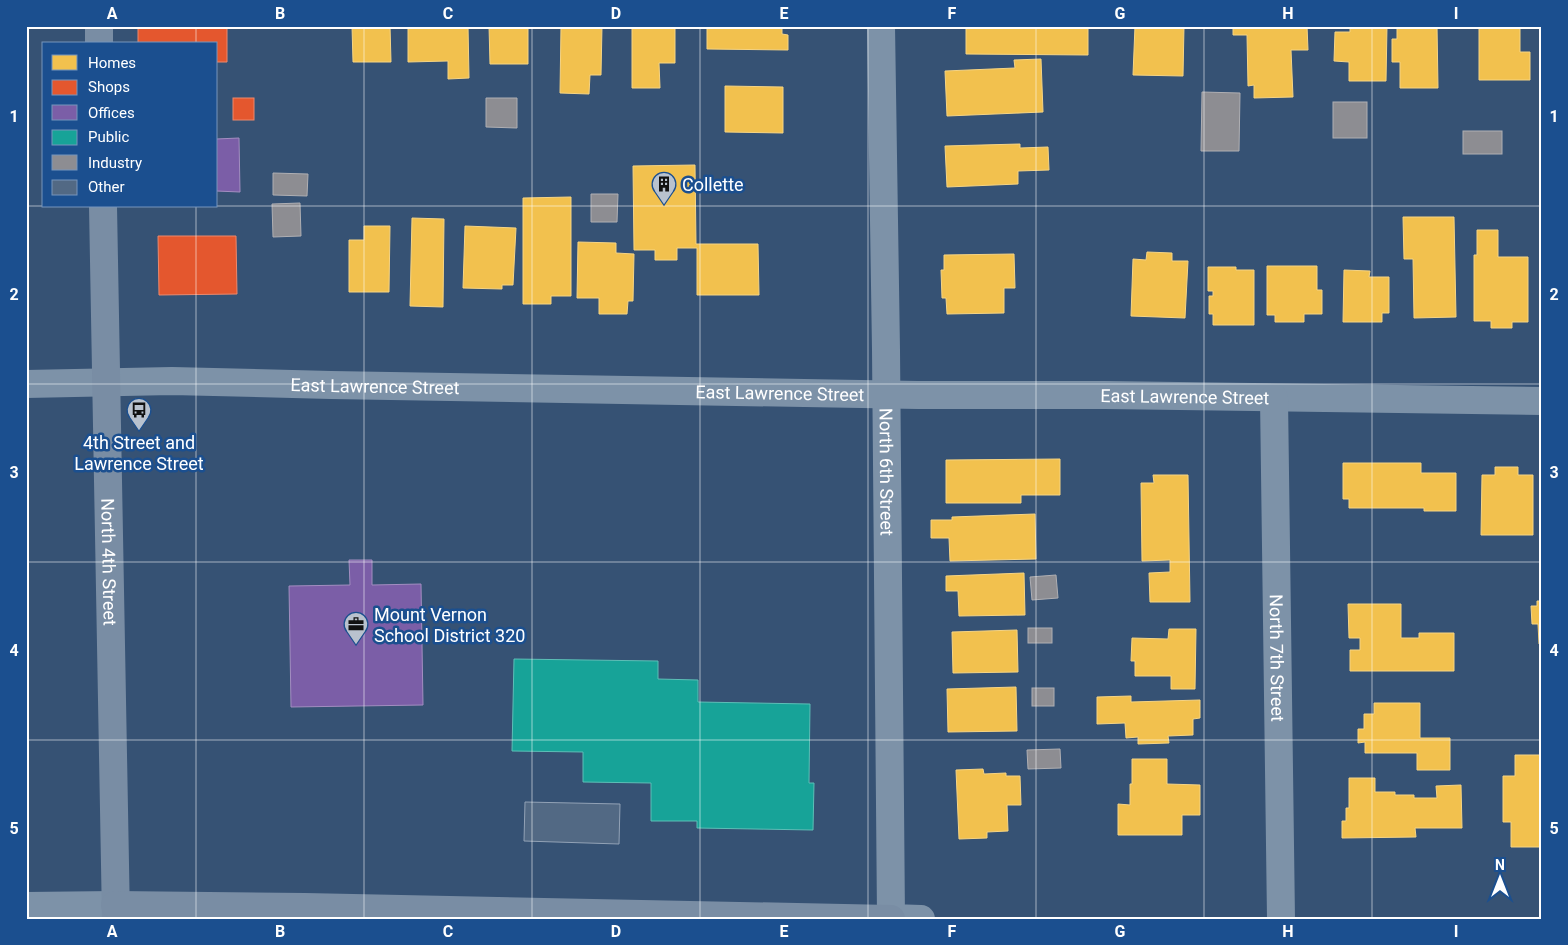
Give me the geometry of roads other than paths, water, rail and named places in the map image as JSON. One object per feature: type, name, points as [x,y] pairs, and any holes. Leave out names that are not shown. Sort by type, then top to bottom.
[{"type":"street","points":[[99,26],[99,42]]},
{"type":"street","name":"North 6th Street","points":[[881,26],[891,918]]},
{"type":"street","name":"North 4th Street","points":[[103,208],[116,912]]},
{"type":"street","name":"East Lawrence Street","points":[[26,384],[172,381],[886,394],[1542,401]]},
{"type":"street","name":"North 7th Street","points":[[1274,398],[1281,919]]},
{"type":"street","points":[[26,906],[116,912],[921,919]]},
{"type":"place","name":"Collette","points":[[664,205]]},
{"type":"place","name":"4th Street and Lawrence Street","points":[[139,431]]},
{"type":"place","name":"Mount Vernon School District 320","points":[[356,645]]}]
